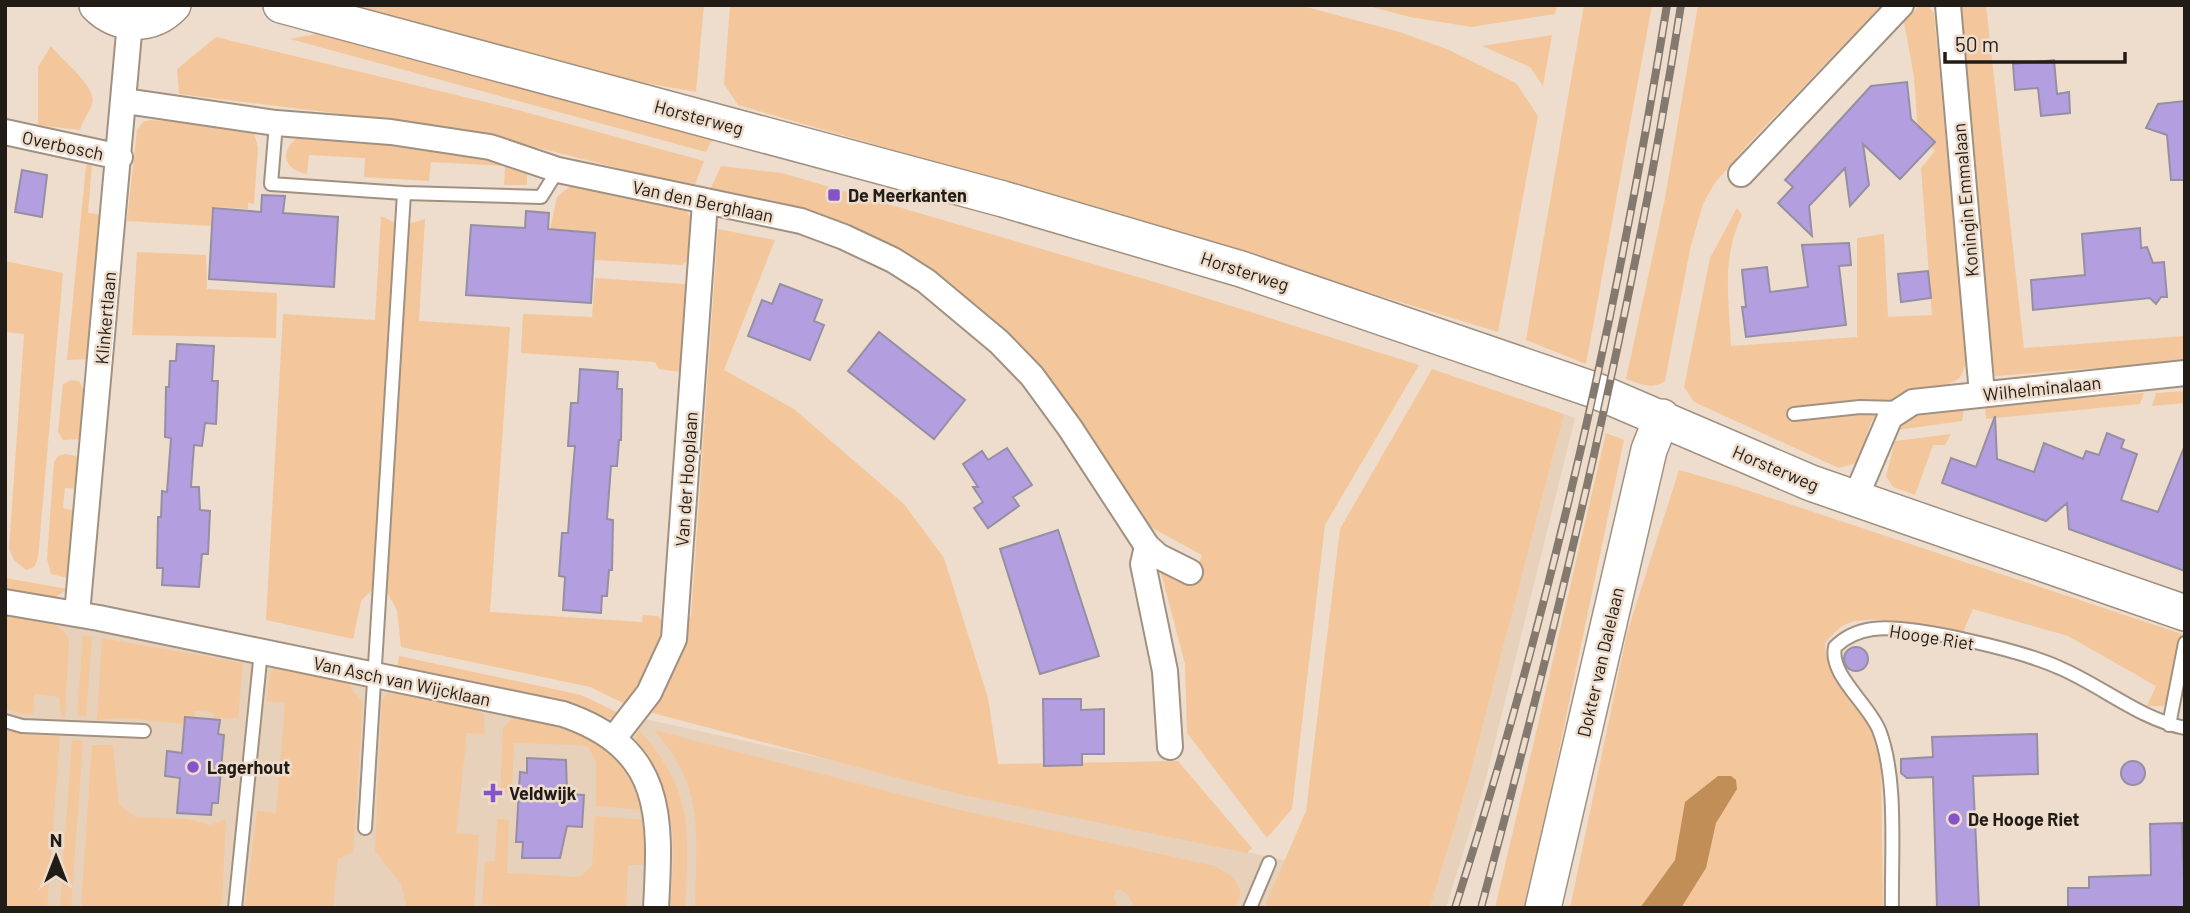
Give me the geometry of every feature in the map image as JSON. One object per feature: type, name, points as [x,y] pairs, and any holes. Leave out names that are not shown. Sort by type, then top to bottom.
[{"type":"main road","points":[[97,5],[113,18],[130,22],[149,21],[173,5]]},
{"type":"main road","name":"Horsterweg","points":[[281,5],[1157,242],[1502,356],[1662,417],[1855,499],[2185,613]]},
{"type":"main road","name":"Dokter van Dalelaan","points":[[1542,908],[1649,450],[1662,417]]},
{"type":"street","points":[[1741,174],[1901,5]]},
{"type":"street","name":"Koningin Emmalaan","points":[[1948,5],[1982,394]]},
{"type":"street","name":"Klinkertlaan","points":[[77,614],[130,22]]},
{"type":"street","name":"Van den Berghlaan","points":[[125,101],[276,123],[431,137],[512,152],[558,170],[801,221],[834,233],[893,260],[926,281],[999,342],[1032,376],[1070,428],[1147,546],[1158,556],[1190,572]]},
{"type":"street","name":"Overbosch","points":[[5,132],[120,157]]},
{"type":"street","name":"Van der Hooplaan","points":[[614,738],[649,693],[674,639],[705,202]]},
{"type":"street","name":"Wilhelminalaan","points":[[1900,408],[1926,399],[2185,373]]},
{"type":"street","points":[[1855,499],[1880,436],[1890,417],[1900,408]]},
{"type":"street","points":[[1147,546],[1143,564],[1165,671],[1170,747]]},
{"type":"street","name":"Van Asch van Wijcklaan","points":[[5,602],[77,614],[563,714],[597,727],[614,738],[644,775],[654,797],[660,842],[656,908]]},
{"type":"lane","points":[[276,123],[271,184],[404,193],[541,197],[558,170]]},
{"type":"lane","points":[[365,828],[404,193]]},
{"type":"lane","name":"Wilhelminalaan","points":[[1794,414],[1874,406],[1900,408]]},
{"type":"lane","name":"Hooge Riet","points":[[1892,908],[1888,754],[1874,720],[1835,669],[1835,647],[1843,638],[1860,631],[1890,628],[1960,640],[2026,657],[2058,666],[2169,725],[2185,728]]},
{"type":"lane","points":[[2169,725],[2185,643]]},
{"type":"lane","points":[[234,908],[261,651]]},
{"type":"lane","points":[[5,722],[22,726],[144,731]]},
{"type":"lane","points":[[1250,908],[1269,863]]},
{"type":"shaded area","points":[[349,5],[704,5],[696,92],[544,65]]},
{"type":"shaded area","points":[[730,5],[1299,5],[1400,32],[1449,50],[1516,83],[1538,116],[1498,332],[1064,199],[738,105],[724,84]]},
{"type":"shaded area","points":[[1364,5],[1557,5],[1555,14],[1471,27],[1410,17]]},
{"type":"shaded area","points":[[1584,5],[1652,5],[1586,364],[1526,340]]},
{"type":"shaded area","points":[[1698,5],[1882,5],[1750,142],[1714,184],[1703,204],[1690,249],[1665,381],[1646,385],[1626,379],[1665,198]]},
{"type":"shaded area","points":[[1920,5],[1928,5],[1934,14],[1967,362],[1960,377],[1954,381],[1893,402],[1881,410],[1873,419],[1860,462],[1839,468],[1694,402],[1684,387],[1710,258],[1737,208],[1742,215],[1731,248],[1728,279],[1731,346],[1857,337],[1857,238],[1884,234],[1888,317],[1932,315],[1921,168],[1935,151],[1918,135],[1914,77],[1904,22]]},
{"type":"shaded area","points":[[1956,5],[1986,5],[2024,348],[2185,336],[2185,361],[1995,376],[1990,360]]},
{"type":"shaded area","points":[[327,32],[712,140],[706,152],[290,39]]},
{"type":"shaded area","points":[[1552,35],[1543,86],[1530,67],[1482,46]]},
{"type":"shaded area","points":[[216,37],[518,110],[704,161],[694,187],[515,142],[376,118],[179,94],[177,69]]},
{"type":"shaded area","points":[[51,46],[90,90],[91,108],[80,130],[38,125],[38,67]]},
{"type":"shaded area","points":[[150,120],[235,126],[254,132],[258,148],[254,204],[248,203],[248,209],[212,207],[211,226],[127,221],[137,130],[143,122]]},
{"type":"shaded area","points":[[300,136],[415,145],[472,155],[527,172],[527,185],[504,185],[505,166],[431,162],[429,181],[364,177],[365,158],[309,155],[307,174],[292,168],[286,158],[289,147]]},
{"type":"shaded area","points":[[86,165],[92,165],[88,213],[106,215],[90,359],[67,360]]},
{"type":"shaded area","points":[[721,166],[782,173],[1158,283],[1419,365],[1325,525],[1292,809],[1267,838],[1187,733],[1185,664],[1160,569],[1191,584],[1202,555],[1143,523],[1091,434],[1043,369],[1010,336],[951,289],[710,190]]},
{"type":"shaded area","points":[[570,186],[589,187],[686,210],[692,221],[687,261],[682,265],[595,260],[596,232],[550,229],[557,197]]},
{"type":"shaded area","points":[[381,216],[396,223],[373,589],[361,601],[353,639],[266,620],[283,314],[375,320]]},
{"type":"shaded area","points":[[425,219],[419,321],[510,327],[490,612],[642,622],[643,615],[658,616],[664,624],[661,651],[629,706],[590,687],[401,647],[397,610],[386,591],[408,224]]},
{"type":"shaded area","points":[[718,229],[775,240],[724,370],[794,409],[904,504],[944,558],[988,698],[998,764],[1178,761],[1252,848],[1247,853],[963,795],[649,712],[685,618],[691,617]]},
{"type":"shaded area","points":[[137,252],[206,255],[207,289],[277,293],[276,338],[132,335]]},
{"type":"shaded area","points":[[5,261],[63,273],[38,558],[34,567],[26,570],[14,560],[9,549],[24,334],[5,332]]},
{"type":"shaded area","points":[[595,278],[686,284],[680,372],[659,369],[655,362],[521,353],[523,314],[592,317]]},
{"type":"shaded area","points":[[1432,369],[1564,414],[1469,779],[1430,908],[1264,908],[1306,811],[1340,529]]},
{"type":"shaded area","points":[[71,380],[79,381],[86,394],[82,439],[63,440],[58,432],[63,384]]},
{"type":"shaded area","points":[[2185,391],[2185,403],[2152,406],[2156,393]]},
{"type":"shaded area","points":[[2144,393],[2140,404],[1986,419],[1985,406]]},
{"type":"shaded area","points":[[1964,410],[1962,421],[1897,430],[1915,416]]},
{"type":"shaded area","points":[[1564,414],[1575,418],[1485,782],[1446,908],[1430,908],[1469,779]]},
{"type":"shaded area","points":[[1606,433],[1624,440],[1526,908],[1495,908]]},
{"type":"shaded area","points":[[1951,434],[1945,445],[1933,445],[1915,495],[1893,487],[1886,476],[1895,441]]},
{"type":"shaded area","points":[[58,456],[76,456],[81,464],[79,489],[65,488],[63,508],[75,511],[71,579],[51,574],[47,559],[54,462]]},
{"type":"shaded area","points":[[1679,470],[1738,487],[2182,634],[2166,701],[2163,706],[2147,706],[2156,686],[2068,636],[1973,609],[1963,632],[1883,620],[1852,622],[1839,629],[1825,643],[1829,666],[1867,720],[1881,761],[1883,908],[1570,908],[1627,633]]},
{"type":"shaded area","points":[[5,578],[68,589],[51,600],[5,592]]},
{"type":"shaded area","name":"Veldwijk","points":[[5,612],[581,705],[1379,881],[1370,908],[5,908]]},
{"type":"shaded area","points":[[5,616],[50,623],[64,632],[69,639],[65,717],[61,716],[59,697],[34,694],[33,714],[21,714],[5,708]]},
{"type":"shaded area","points":[[83,635],[92,637],[86,717],[77,715]]},
{"type":"shaded area","points":[[102,638],[243,663],[238,718],[214,718],[212,712],[195,711],[194,725],[125,718],[97,720]]},
{"type":"shaded area","points":[[399,656],[581,695],[621,714],[615,718],[602,718],[397,670]]},
{"type":"shaded area","points":[[274,667],[349,680],[353,692],[363,701],[353,852],[338,859],[333,908],[245,908],[257,811],[276,813],[285,703],[267,701],[270,672]]},
{"type":"shaded area","points":[[391,689],[473,707],[484,716],[485,734],[467,733],[456,833],[479,835],[474,908],[407,908],[401,884],[375,851],[382,700]]},
{"type":"shaded area","points":[[522,718],[565,728],[598,744],[623,770],[643,810],[596,806],[596,761],[588,747],[581,745],[514,743],[512,793],[500,793],[503,728],[512,719]]},
{"type":"shaded area","points":[[5,728],[23,734],[60,736],[47,908],[5,908]]},
{"type":"shaded area","points":[[637,728],[656,750],[669,771],[684,812],[687,833],[685,908],[670,908],[673,861],[671,822],[660,786],[635,745]]},
{"type":"shaded area","points":[[654,730],[955,809],[1215,866],[1233,877],[1241,892],[1235,908],[1134,908],[1126,893],[1116,889],[1114,897],[1118,908],[695,908],[696,835],[690,793],[671,751]]},
{"type":"shaded area","points":[[72,740],[83,741],[71,908],[60,908]]},
{"type":"shaded area","points":[[92,745],[113,745],[119,805],[135,817],[187,819],[210,825],[226,819],[222,904],[216,908],[81,908]]},
{"type":"shaded area","points":[[1718,776],[1731,776],[1736,780],[1737,789],[1716,823],[1706,868],[1681,908],[1640,908],[1675,860],[1685,802]]},
{"type":"shaded area","points":[[595,816],[647,820],[648,865],[628,865],[626,908],[516,908],[482,904],[485,862],[495,861],[497,819],[509,820],[507,873],[580,877],[592,866]]},
{"type":"building","points":[[2054,60],[2057,94],[2069,92],[2070,113],[2041,116],[2038,88],[2015,90],[2013,64]]},
{"type":"building","points":[[1907,82],[1911,119],[1935,142],[1900,179],[1863,144],[1869,185],[1850,206],[1845,168],[1809,206],[1812,236],[1778,203],[1793,187],[1785,180],[1871,86]]},
{"type":"building","points":[[2185,101],[2185,180],[2171,180],[2167,135],[2146,128],[2158,104]]},
{"type":"building","points":[[22,170],[47,175],[42,217],[15,212]]},
{"type":"building","points":[[262,195],[285,196],[283,213],[338,217],[334,287],[209,279],[213,208],[261,212]]},
{"type":"building","points":[[526,211],[549,213],[548,229],[595,233],[591,303],[466,295],[471,225],[525,228]]},
{"type":"building","points":[[2140,228],[2141,248],[2147,247],[2153,263],[2164,262],[2167,297],[2161,297],[2156,304],[2150,298],[2033,310],[2031,280],[2085,275],[2082,234]]},
{"type":"building","points":[[1849,243],[1851,265],[1839,266],[1846,325],[1746,337],[1742,307],[1746,307],[1742,270],[1767,267],[1770,292],[1808,287],[1802,245]]},
{"type":"building","points":[[1928,271],[1931,298],[1901,302],[1898,274]]},
{"type":"building","points":[[780,284],[822,300],[814,321],[824,325],[810,360],[748,336],[762,300],[772,304]]},
{"type":"building","points":[[879,332],[965,400],[934,439],[848,371]]},
{"type":"building","points":[[177,344],[214,346],[212,381],[218,381],[216,424],[205,423],[202,446],[194,445],[191,487],[199,487],[200,510],[210,511],[208,554],[202,554],[199,587],[162,585],[163,568],[157,568],[158,517],[161,517],[162,491],[167,492],[171,438],[165,437],[166,387],[169,387],[170,361],[176,361]]},
{"type":"building","points":[[580,369],[618,372],[617,389],[622,389],[621,440],[617,466],[611,466],[607,519],[613,520],[612,570],[609,570],[607,596],[602,596],[601,613],[563,610],[565,577],[559,576],[562,533],[568,533],[575,446],[568,446],[571,403],[578,403]]},
{"type":"building","points":[[1995,416],[1997,459],[2034,472],[2044,443],[2083,459],[2086,451],[2099,455],[2107,433],[2124,440],[2121,448],[2137,454],[2121,500],[2158,512],[2185,445],[2185,571],[2069,529],[2067,503],[2046,521],[1942,483],[1951,458],[1976,467]]},
{"type":"building","points":[[1007,448],[1032,485],[1013,497],[1019,506],[988,528],[974,508],[983,502],[973,487],[978,487],[963,464],[982,451],[988,460]]},
{"type":"building","points":[[1058,530],[1099,656],[1040,674],[1000,549]]},
{"type":"building","points":[[1856,647],[1867,654],[1868,659],[1861,670],[1856,671],[1845,664],[1844,659],[1851,648]]},
{"type":"building","points":[[1043,699],[1081,699],[1081,710],[1104,709],[1104,754],[1082,754],[1082,765],[1044,766]]},
{"type":"building","name":"Lagerhout","points":[[185,717],[220,720],[218,734],[224,735],[218,803],[212,803],[211,815],[177,813],[180,778],[165,776],[167,751],[182,753]]},
{"type":"building","name":"De Hooge Riet","points":[[2037,734],[2038,774],[1973,776],[1979,908],[1937,908],[1933,777],[1907,778],[1901,773],[1901,759],[1933,757],[1932,737]]},
{"type":"building","points":[[527,758],[566,760],[567,794],[584,795],[582,827],[567,826],[560,858],[522,858],[523,842],[516,842],[520,772],[527,773]]},
{"type":"building","points":[[2133,761],[2144,768],[2145,773],[2138,784],[2133,785],[2122,778],[2121,773],[2128,762]]},
{"type":"building","points":[[2182,823],[2185,908],[2068,908],[2068,888],[2089,888],[2089,877],[2151,875],[2150,824]]},
{"type":"railway","points":[[1455,908],[1521,685],[1578,461],[1627,234],[1667,5]]},
{"type":"railway","points":[[1481,908],[1567,572],[1593,459],[1641,233],[1681,5]]},
{"type":"place","name":"De Meerkanten","points":[[834,195]]},
{"type":"place","name":"Lagerhout","points":[[193,767]]},
{"type":"place","name":"Veldwijk","points":[[493,793]]},
{"type":"place","name":"De Hooge Riet","points":[[1954,819]]}]
